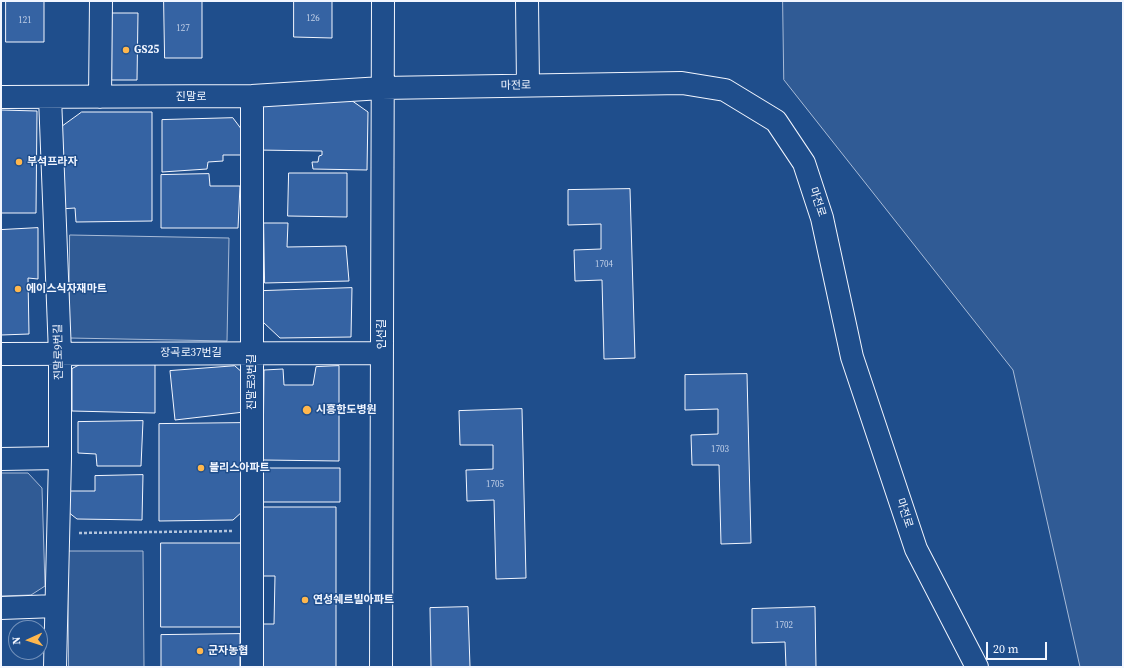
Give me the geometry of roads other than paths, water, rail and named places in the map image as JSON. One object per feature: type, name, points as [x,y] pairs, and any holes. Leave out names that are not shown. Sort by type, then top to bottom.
[{"type":"street","points":[[100,97],[101,1]]},
{"type":"street","name":"인선길","points":[[381,667],[382,1]]},
{"type":"street","points":[[527,1],[528,85]]},
{"type":"street","name":"마전로","points":[[382,88],[682,82],[725,90],[776,121],[804,163],[822,218],[852,357],[916,549],[977,667]]},
{"type":"street","name":"진말로","points":[[1,98],[252,96],[382,88]]},
{"type":"street","name":"진말로3번길","points":[[252,96],[252,667]]},
{"type":"street","name":"진말로9번길","points":[[50,97],[60,354],[60,458],[55,667]]},
{"type":"street","name":"장곡로37번길","points":[[1,354],[382,352]]},
{"type":"street","points":[[1,459],[60,458]]},
{"type":"street","points":[[1,608],[56,606]]},
{"type":"place","name":"GS25","points":[[126,50]]},
{"type":"place","name":"부석프라자","points":[[19,162]]},
{"type":"place","name":"에이스식자재마트","points":[[18,289]]},
{"type":"place","name":"시흥한도병원","points":[[307,410]]},
{"type":"place","name":"블리스아파트","points":[[201,468]]},
{"type":"place","name":"연성쉐르빌아파트","points":[[305,600]]},
{"type":"place","name":"군자농협","points":[[200,651]]}]
